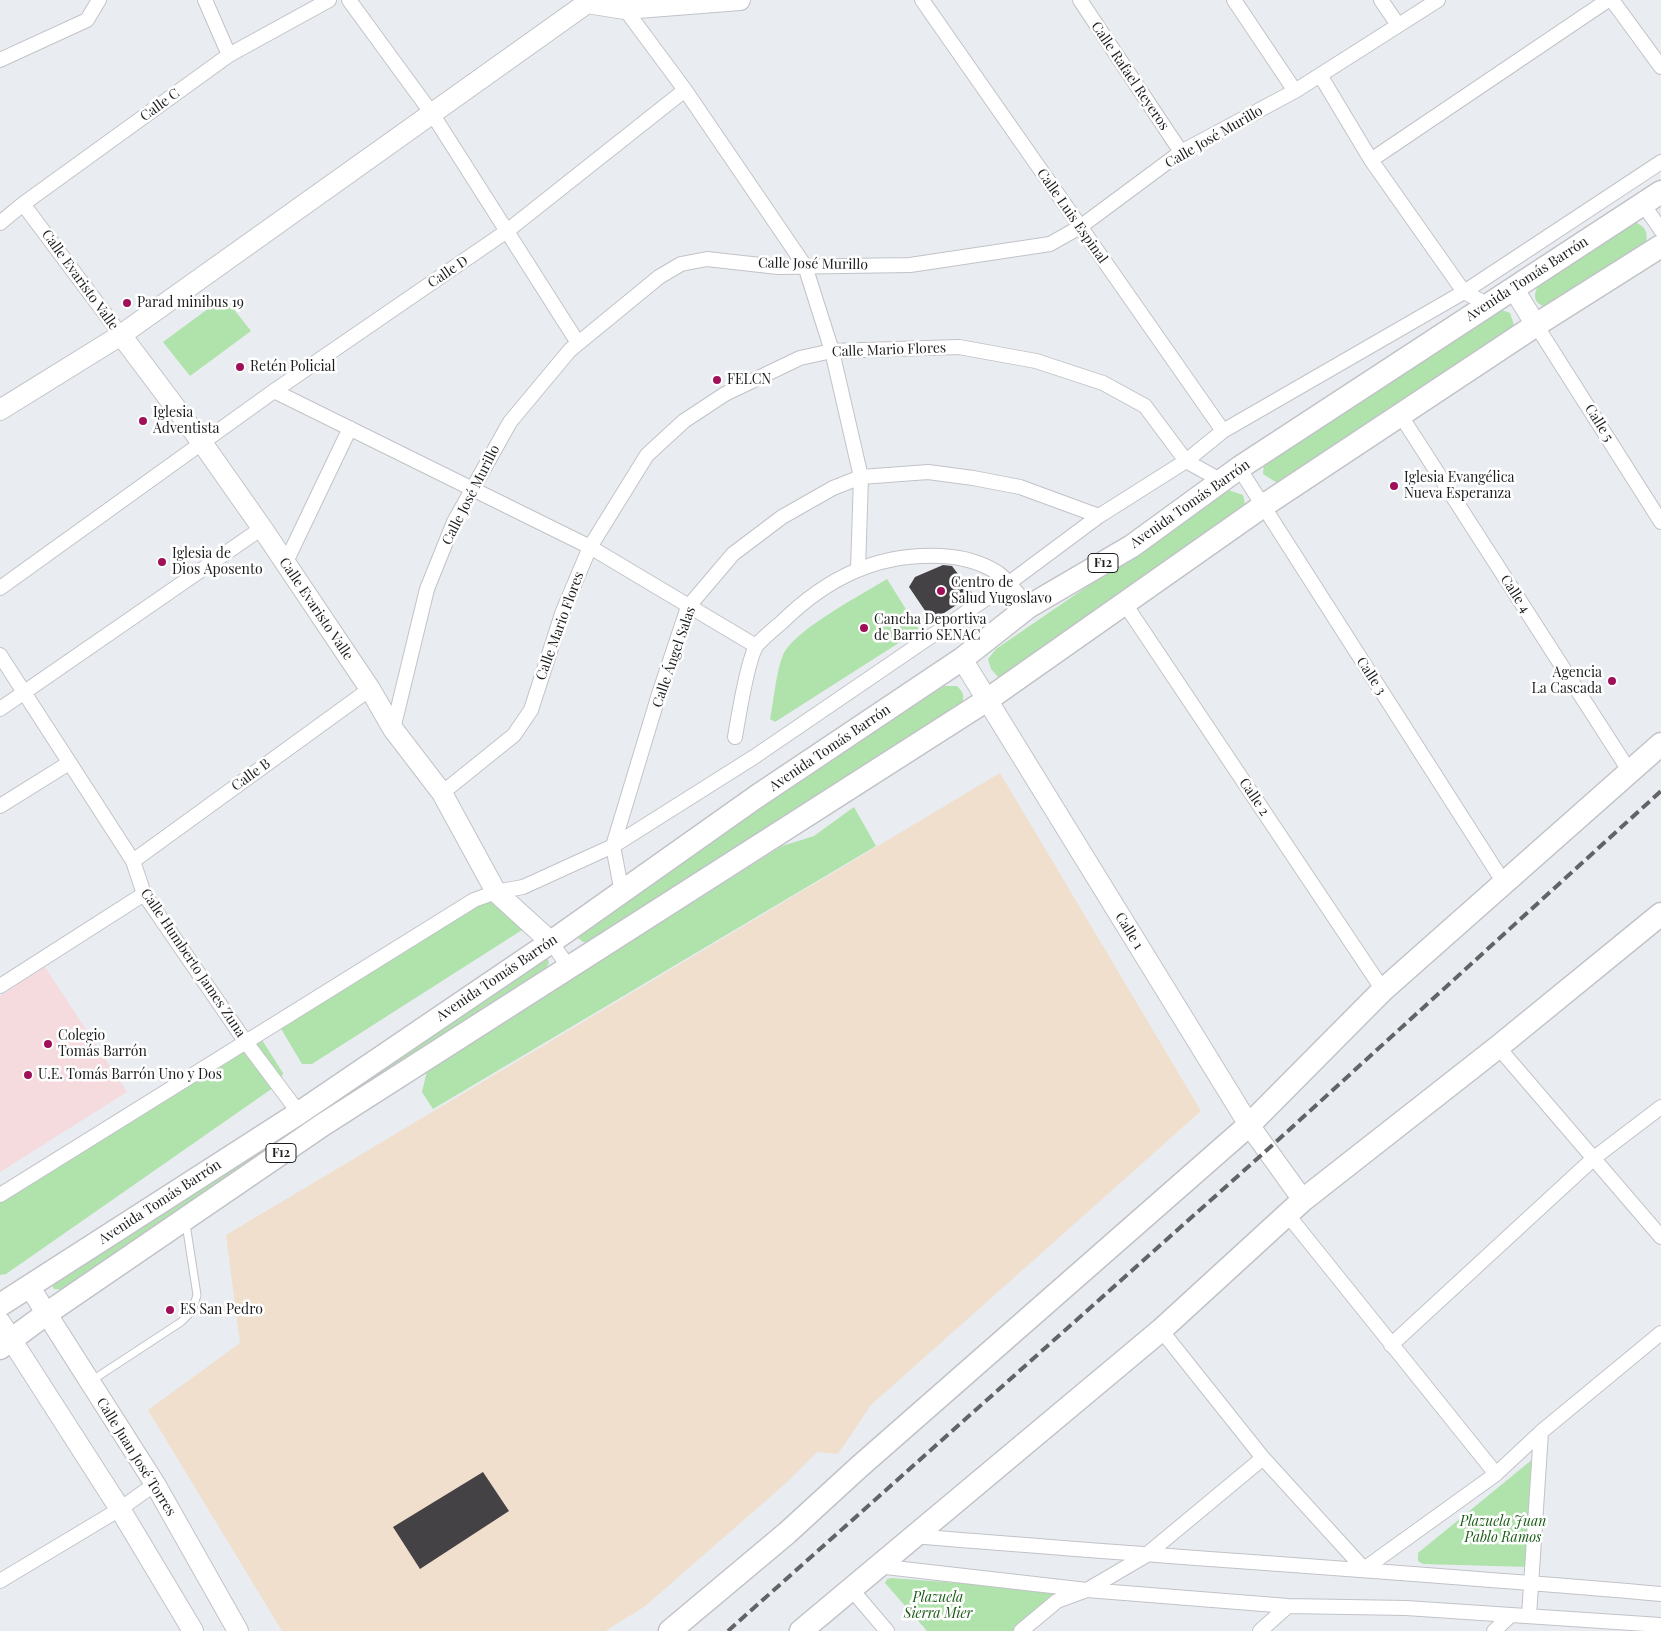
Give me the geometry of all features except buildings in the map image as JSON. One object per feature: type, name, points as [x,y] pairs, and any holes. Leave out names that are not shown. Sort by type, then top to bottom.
[{"type":"main road","name":"Avenida Tomás Barrón","points":[[0,1305],[300,1113],[622,893],[765,792],[962,659],[1028,607],[1132,546],[1231,475],[1487,304],[1661,192]]},
{"type":"main road","name":"Avenida Tomás Barrón","points":[[7,1344],[46,1314],[324,1124],[568,966],[987,700],[1263,506],[1536,325],[1661,246]]},
{"type":"main road","points":[[670,1631],[787,1533],[859,1467],[1249,1125],[1383,990],[1661,744]]},
{"type":"main road","points":[[802,1631],[852,1590],[877,1566],[1161,1330],[1295,1207],[1498,1047],[1661,914]]},
{"type":"street","points":[[0,60],[87,20],[99,0]]},
{"type":"street","points":[[205,0],[229,55]]},
{"type":"street","name":"Calle C","points":[[0,223],[23,204],[229,55],[329,0]]},
{"type":"street","points":[[349,0],[433,114],[578,343]]},
{"type":"street","points":[[0,410],[121,335],[587,3],[625,9],[740,0]]},
{"type":"street","name":"Calle Luis Espinal","points":[[922,0],[1223,431]]},
{"type":"street","name":"Calle Rafael Reyeros","points":[[1080,0],[1181,152]]},
{"type":"street","points":[[1234,0],[1295,91]]},
{"type":"street","points":[[1381,0],[1398,25]]},
{"type":"street","name":"Calle José Murillo","points":[[393,729],[427,589],[454,522],[510,422],[578,343],[659,278],[681,264],[707,258],[778,267],[910,265],[970,258],[1050,244],[1080,227],[1181,152],[1295,91],[1438,0]]},
{"type":"street","points":[[1371,160],[1608,0]]},
{"type":"street","points":[[1612,0],[1661,67]]},
{"type":"street","points":[[625,9],[685,90],[805,266],[832,351],[861,477],[858,568]]},
{"type":"street","points":[[1320,75],[1371,160],[1464,292],[1487,304]]},
{"type":"street","name":"Calle D","points":[[0,588],[203,444],[274,390],[508,231],[685,90]]},
{"type":"street","points":[[0,1196],[245,1040],[474,900],[496,892],[523,887],[613,846],[754,757],[1009,583],[1099,516],[1186,461],[1223,431],[1464,292],[1661,162]]},
{"type":"street","name":"Calle Evaristo Valle","points":[[23,204],[203,444],[262,528],[370,689],[393,729],[442,793],[496,892],[551,942],[568,966]]},
{"type":"street","points":[[1643,204],[1661,230]]},
{"type":"street","points":[[1513,288],[1536,325]]},
{"type":"street","name":"Calle 5","points":[[1536,325],[1661,522]]},
{"type":"street","name":"Calle Mario Flores","points":[[442,793],[514,735],[531,710],[563,611],[590,547],[646,455],[684,421],[725,394],[800,358],[832,351],[959,348],[1044,364],[1103,383],[1145,406],[1186,461],[1231,475]]},
{"type":"street","points":[[274,390],[590,547],[756,646]]},
{"type":"street","name":"Calle 4","points":[[1401,416],[1630,772]]},
{"type":"street","points":[[286,564],[350,428]]},
{"type":"street","name":"Calle Ángel Salas","points":[[622,893],[613,846],[688,607],[733,554],[782,518],[833,488],[861,477],[928,472],[973,478],[1020,487],[1099,516]]},
{"type":"street","name":"Calle 3","points":[[1231,475],[1263,506],[1504,883]]},
{"type":"street","points":[[0,709],[262,528]]},
{"type":"street","points":[[734,737],[745,684],[756,646],[799,605],[833,581],[858,568],[913,555],[963,558],[997,572],[1009,583],[1028,607]]},
{"type":"street","name":"Calle 2","points":[[1125,604],[1383,990]]},
{"type":"street","name":"Calle Humberto James Zuna","points":[[0,655],[133,860],[144,894],[245,1040],[300,1113]]},
{"type":"street","name":"Calle 1","points":[[962,659],[1249,1125],[1295,1207]]},
{"type":"street","name":"Calle B","points":[[133,860],[370,689]]},
{"type":"street","points":[[0,806],[69,763]]},
{"type":"street","points":[[0,986],[144,894]]},
{"type":"street","points":[[1498,1047],[1661,1236]]},
{"type":"street","points":[[1391,1345],[1594,1158],[1661,1107]]},
{"type":"street","points":[[1295,1207],[1391,1345],[1496,1474]]},
{"type":"street","name":"Calle Juan José Torres","points":[[29,1286],[155,1484],[238,1631]]},
{"type":"street","points":[[0,1322],[7,1344],[120,1509],[193,1631]]},
{"type":"street","points":[[1161,1330],[1263,1458],[1364,1569]]},
{"type":"street","points":[[1364,1569],[1496,1474],[1541,1432],[1661,1333]]},
{"type":"street","points":[[1529,1616],[1541,1432]]},
{"type":"street","points":[[1021,1631],[1056,1600],[1087,1590],[1145,1556],[1263,1458]]},
{"type":"street","points":[[0,1581],[120,1509],[155,1484]]},
{"type":"street","points":[[913,1536],[1145,1556],[1364,1569],[1661,1594]]},
{"type":"street","points":[[877,1566],[1087,1590],[1288,1606],[1406,1608],[1661,1625]]},
{"type":"street","points":[[852,1590],[887,1631]]},
{"type":"street","points":[[1260,1631],[1288,1606]]},
{"type":"street","points":[[1494,1631],[1511,1615]]},
{"type":"lane","points":[[90,1382],[181,1322],[192,1311],[196,1295],[185,1218]]},
{"type":"shaded area","points":[[1000,773],[1201,1111],[871,1405],[838,1454],[817,1452],[785,1484],[644,1607],[605,1631],[282,1631],[148,1410],[240,1343],[226,1235]]},
{"type":"shaded area","name":"Colegio Tomás Barrón","points":[[45,967],[127,1092],[0,1172],[0,996]]},
{"type":"green space","points":[[1635,222],[1645,230],[1647,236],[1646,243],[1549,307],[1541,305],[1535,299],[1537,288],[1630,223]]},
{"type":"green space","points":[[224,297],[251,331],[190,376],[163,342]]},
{"type":"green space","points":[[1502,310],[1510,313],[1515,328],[1279,484],[1263,474],[1264,464],[1495,312]]},
{"type":"green space","points":[[1228,490],[1243,495],[1245,504],[1240,512],[1008,672],[998,677],[991,669],[988,659],[996,649]]},
{"type":"green space","points":[[887,579],[919,630],[775,722],[770,719],[781,662],[783,655],[790,645],[814,624]]},
{"type":"green space","points":[[944,686],[957,686],[959,688],[963,695],[961,706],[592,942],[583,942],[577,937],[696,847]]},
{"type":"green space","points":[[854,807],[876,846],[433,1109],[422,1092],[427,1071],[782,846],[814,836]]},
{"type":"green space","points":[[485,890],[519,919],[522,930],[312,1064],[302,1064],[280,1027]]},
{"type":"green space","points":[[528,953],[546,955],[549,962],[546,969],[65,1290],[54,1289],[49,1281],[50,1269],[306,1094]]},
{"type":"green space","points":[[252,1040],[262,1040],[283,1073],[280,1083],[6,1274],[0,1275],[0,1203]]},
{"type":"green space","name":"Plazuela Juan Pablo Ramos","points":[[1539,1454],[1530,1567],[1423,1564],[1418,1561],[1418,1553]]},
{"type":"green space","name":"Plazuela Sierra Mier","points":[[887,1579],[1055,1590],[1059,1596],[1023,1631],[927,1631],[885,1583]]},
{"type":"railway","points":[[728,1631],[1267,1150],[1661,791]]},
{"type":"place","name":"Parad minibus 19","points":[[127,303]]},
{"type":"place","name":"Retén Policial","points":[[240,367]]},
{"type":"place","name":"FELCN","points":[[717,380]]},
{"type":"place","name":"Iglesia Adventista","points":[[143,421]]},
{"type":"place","name":"Iglesia Evangélica Nueva Esperanza","points":[[1394,486]]},
{"type":"place","name":"Iglesia de Dios Aposento","points":[[162,562]]},
{"type":"place","name":"Centro de Salud Yugoslavo","points":[[941,591]]},
{"type":"place","name":"Cancha Deportiva de Barrio SENAC","points":[[864,628]]},
{"type":"place","name":"Agencia La Cascada","points":[[1612,681]]},
{"type":"place","name":"Colegio Tomás Barrón","points":[[48,1044]]},
{"type":"place","name":"U.E. Tomás Barrón Uno y Dos","points":[[28,1075]]},
{"type":"place","name":"ES San Pedro","points":[[170,1310]]}]
